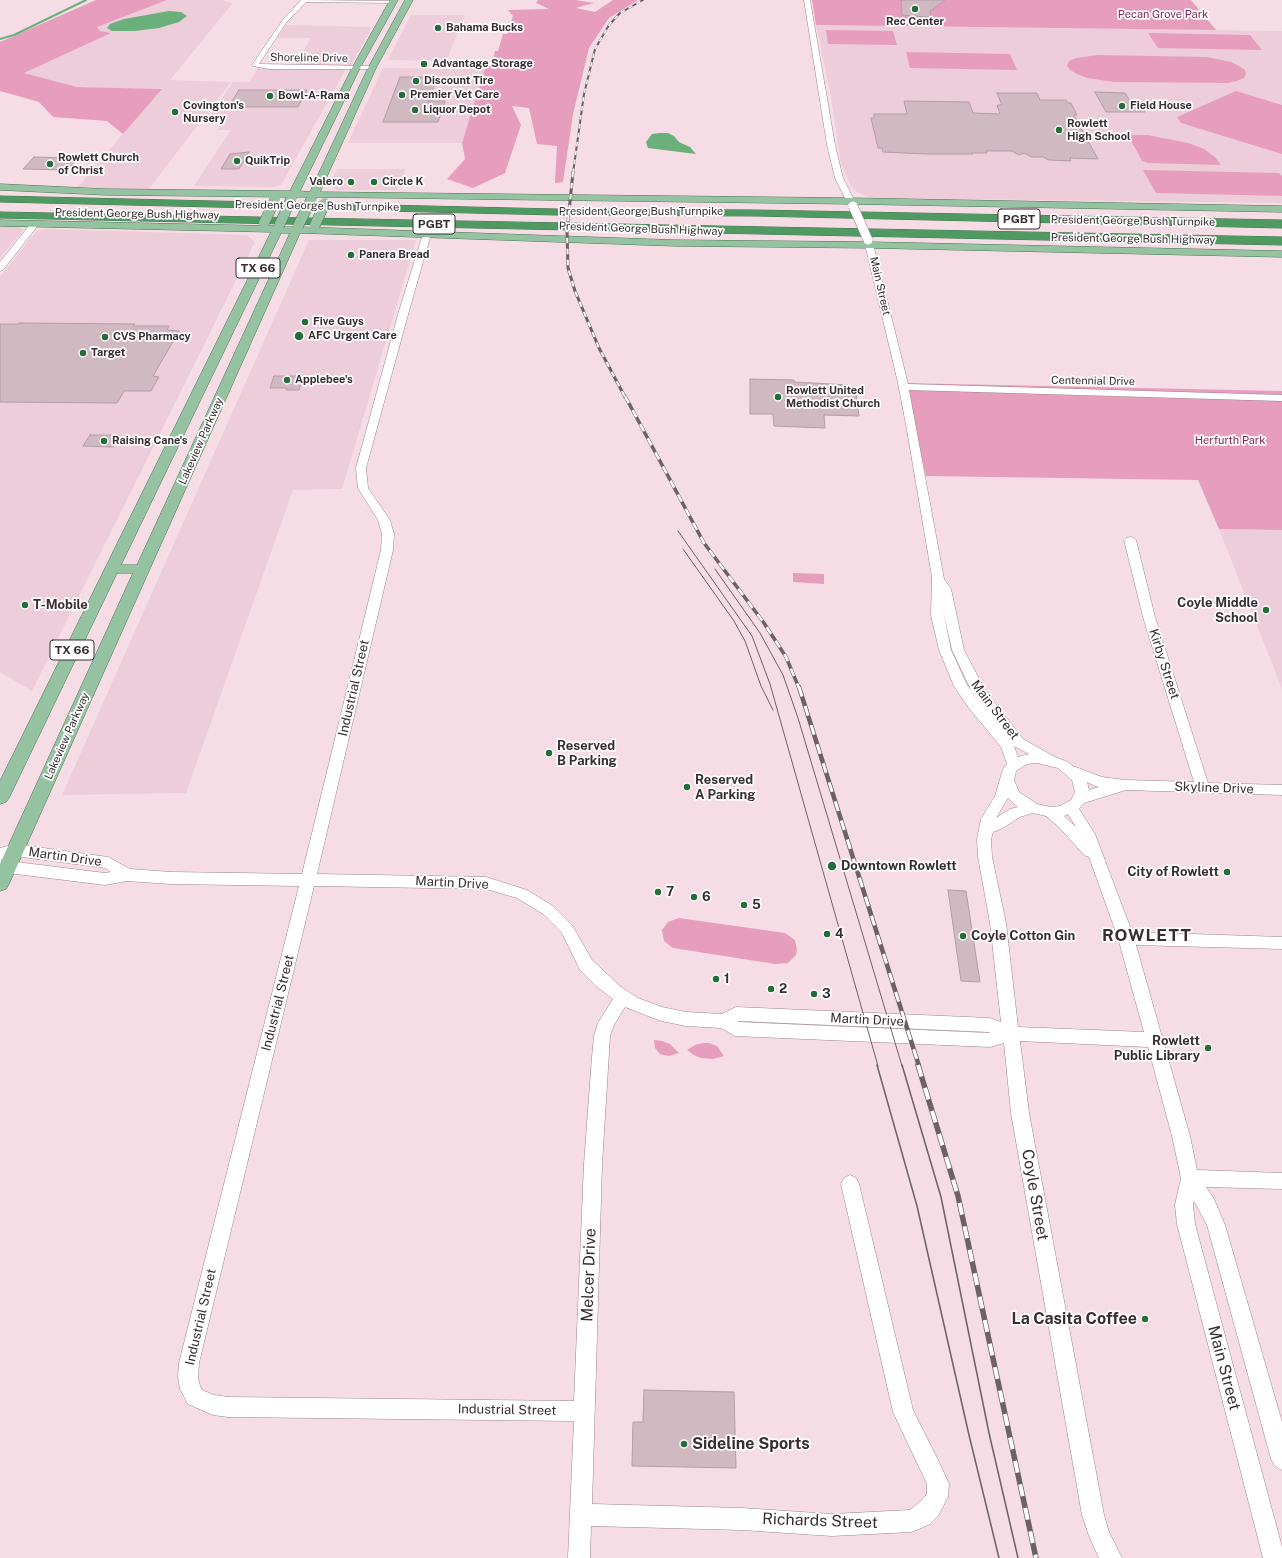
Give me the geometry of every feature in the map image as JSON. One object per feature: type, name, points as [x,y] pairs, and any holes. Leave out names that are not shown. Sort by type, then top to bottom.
[{"type":"highway","points":[[0,192],[52,194],[106,192]]},
{"type":"highway","name":"President George Bush Turnpike","points":[[0,199],[556,212],[756,213],[1282,224]]},
{"type":"highway","points":[[756,213],[791,210],[1282,214]]},
{"type":"highway","name":"President George Bush Turnpike","points":[[0,215],[869,239],[1282,241]]},
{"type":"highway","points":[[869,239],[891,237],[1024,243],[1282,251]]},
{"type":"main road","name":"Lakeview Parkway","points":[[0,798],[240,308],[327,126],[356,68],[394,0]]},
{"type":"main road","name":"Lakeview Parkway","points":[[0,884],[6,859],[143,569],[297,228],[372,68],[409,0]]},
{"type":"main road","points":[[327,126],[345,126]]},
{"type":"main road","name":"President George Bush Highway","points":[[0,187],[106,192],[252,193],[292,197],[354,195],[851,204],[1282,209]]},
{"type":"main road","points":[[228,228],[252,227],[264,223],[275,200],[271,197],[252,193]]},
{"type":"main road","points":[[318,228],[325,203],[354,195]]},
{"type":"main road","name":"President George Bush Highway","points":[[0,223],[228,228],[318,228],[427,234],[682,243],[869,239],[1282,254]]},
{"type":"main road","points":[[240,308],[246,312],[248,316],[239,334],[247,340]]},
{"type":"main road","points":[[191,407],[217,407]]},
{"type":"main road","points":[[111,569],[143,569]]},
{"type":"street","name":"Shoreline Drive","points":[[304,0],[284,22],[255,65],[269,67],[372,68]]},
{"type":"street","points":[[304,0],[394,0]]},
{"type":"street","name":"Main Street","points":[[807,0],[831,145],[839,178],[869,239],[904,387],[938,577],[937,615],[941,635],[951,666],[961,686],[973,704],[1007,745],[1014,765],[1024,760],[1037,758],[1050,760]]},
{"type":"street","points":[[0,268],[35,224]]},
{"type":"street","name":"Industrial Street","points":[[427,234],[404,311],[361,468],[363,488],[384,520],[388,534],[387,550],[308,880],[189,1363],[188,1377],[190,1389],[195,1397],[203,1401],[228,1407],[585,1410]]},
{"type":"street","name":"Centennial Drive","points":[[904,387],[1282,398]]},
{"type":"street","name":"Kirby Street","points":[[1130,540],[1149,617],[1203,788]]},
{"type":"street","name":"Main Street","points":[[938,577],[945,589],[958,650],[979,692],[1018,742],[1070,770],[1081,784],[1082,792],[1076,803],[1062,811],[1050,812],[1033,808],[1014,796],[1009,788],[1007,780]]},
{"type":"street","points":[[1007,780],[1008,774],[1014,765]]},
{"type":"street","name":"Skyline Drive","points":[[1070,770],[1100,782],[1146,786],[1282,790]]},
{"type":"street","name":"Coyle Street","points":[[1007,780],[1002,797],[988,819],[984,839],[985,857],[998,923],[1022,1121],[1092,1507],[1097,1527],[1111,1558]]},
{"type":"street","name":"Skyline Drive","points":[[1076,803],[1099,792],[1146,786]]},
{"type":"street","name":"Main Street","points":[[1076,803],[1126,938],[1181,1136],[1190,1178],[1207,1205],[1216,1224],[1282,1459]]},
{"type":"street","points":[[987,828],[998,824],[1008,816],[1033,808]]},
{"type":"street","name":"Main Street","points":[[1050,812],[1080,839],[1098,862]]},
{"type":"street","name":"Martin Drive","points":[[6,859],[105,879],[127,875],[171,878],[466,882],[496,885],[531,898],[553,915],[572,936],[590,970],[622,998],[646,1009],[670,1016],[724,1021],[735,1029],[990,1040],[1011,1034],[1155,1040]]},
{"type":"street","points":[[1126,938],[1282,943]]},
{"type":"street","name":"Melcer Drive","points":[[579,1558],[593,1164],[600,1057],[602,1036],[606,1024],[622,998]]},
{"type":"street","name":"Main Street","points":[[1190,1178],[1184,1205],[1186,1224],[1274,1558]]},
{"type":"street","points":[[1190,1178],[1282,1181]]},
{"type":"street","name":"Richards Street","points":[[581,1514],[742,1518],[832,1525],[911,1522],[922,1516],[930,1508],[936,1497],[938,1484],[903,1412],[850,1184]]},
{"type":"shaded area","name":"Covington's Nursery","points":[[167,0],[221,0],[233,3],[170,80],[231,82],[148,190],[78,187],[161,89],[77,87],[24,73],[110,33],[100,31],[96,27]]},
{"type":"shaded area","points":[[169,11],[181,12],[187,16],[179,22],[159,28],[135,31],[112,31],[107,28],[110,24],[124,19]]},
{"type":"shaded area","points":[[411,15],[465,15],[446,61],[388,60]]},
{"type":"shaded area","points":[[286,25],[372,27],[350,67],[295,66],[311,38],[277,38]]},
{"type":"shaded area","name":"Rowlett High School","points":[[816,25],[1282,31],[1282,203],[871,198],[857,192],[851,186],[841,163],[831,97]]},
{"type":"shaded area","points":[[258,68],[346,69],[281,185],[273,187],[194,186],[231,130],[217,130],[223,121],[207,120],[233,82],[249,82]]},
{"type":"shaded area","points":[[383,68],[485,69],[462,143],[348,143]]},
{"type":"shaded area","points":[[668,133],[674,136],[679,142],[690,147],[696,154],[648,148],[646,142],[652,134]]},
{"type":"shaded area","points":[[337,169],[406,169],[397,190],[337,190],[330,185]]},
{"type":"shaded area","points":[[0,226],[17,226],[24,229],[0,258]]},
{"type":"shaded area","points":[[47,229],[247,235],[255,242],[32,691],[0,672],[0,277],[36,231]]},
{"type":"shaded area","points":[[309,240],[416,240],[342,489],[293,490],[186,793],[62,795]]},
{"type":"shaded area","name":"Coyle Middle School","points":[[1219,529],[1282,530],[1282,689]]},
{"type":"green space","points":[[96,0],[167,0],[97,27],[100,31],[111,33],[24,73],[77,87],[162,89],[123,134],[107,121],[53,117],[39,102],[0,91],[0,42]]},
{"type":"green space","points":[[538,0],[575,0],[594,3],[576,8],[595,12],[613,0],[638,0],[609,18],[589,48],[573,114],[563,182],[555,183],[557,146],[537,144],[529,108],[512,106],[521,125],[505,173],[473,188],[447,179],[465,159],[462,143],[486,65],[492,65],[495,51],[498,51],[503,34],[507,34],[513,16],[508,10],[549,9],[536,3]]},
{"type":"green space","name":"Pecan Grove Park","points":[[812,0],[1191,0],[1216,30],[816,25]]},
{"type":"green space","points":[[826,30],[893,31],[897,45],[828,44]]},
{"type":"green space","points":[[1148,33],[1250,35],[1262,50],[1158,48]]},
{"type":"green space","points":[[906,52],[1010,54],[1017,70],[910,68]]},
{"type":"green space","points":[[1098,55],[1207,57],[1231,62],[1245,70],[1246,74],[1244,78],[1228,83],[1114,82],[1087,78],[1070,70],[1067,66],[1069,61],[1076,58]]},
{"type":"green space","points":[[1236,91],[1282,105],[1282,154],[1181,123],[1177,117]]},
{"type":"green space","points":[[1128,135],[1148,135],[1188,143],[1204,149],[1215,157],[1221,165],[1148,163],[1142,161]]},
{"type":"green space","points":[[1143,170],[1279,173],[1282,176],[1282,196],[1156,193]]},
{"type":"green space","name":"Herfurth Park","points":[[903,383],[1282,391],[1282,530],[1219,529],[1198,480],[926,476]]},
{"type":"green space","points":[[793,573],[824,574],[824,584],[793,582]]},
{"type":"green space","points":[[679,918],[785,933],[795,940],[797,950],[796,955],[788,963],[775,964],[673,948],[664,941],[662,930],[668,922]]},
{"type":"green space","points":[[654,1040],[670,1044],[679,1053],[669,1056],[660,1054],[655,1048]]},
{"type":"green space","points":[[709,1043],[717,1046],[724,1056],[713,1059],[701,1058],[687,1050],[695,1045]]},
{"type":"building","name":"Rec Center","points":[[901,0],[945,0],[930,11],[931,16],[926,17],[902,15]]},
{"type":"building","points":[[400,77],[433,77],[432,79],[437,79],[428,101],[445,101],[438,122],[383,122]]},
{"type":"building","name":"Bowl-A-Rama","points":[[239,90],[307,90],[298,107],[230,107]]},
{"type":"building","name":"Field House","points":[[1095,92],[1125,93],[1130,101],[1137,101],[1145,112],[1106,112]]},
{"type":"building","name":"Rowlett High School","points":[[997,93],[1037,93],[1040,100],[1066,100],[1068,103],[1071,103],[1077,115],[1074,115],[1098,159],[1070,158],[1071,161],[1049,160],[1043,157],[1032,157],[1024,153],[1019,155],[1012,151],[986,151],[987,153],[972,153],[973,154],[883,152],[882,148],[878,148],[871,118],[874,118],[874,114],[907,114],[904,101],[969,102],[973,113],[1000,114],[997,105],[1002,105]]},
{"type":"building","name":"QuikTrip","points":[[249,152],[239,169],[221,169],[230,154]]},
{"type":"building","name":"Rowlett Church of Christ","points":[[34,157],[78,158],[67,170],[23,169]]},
{"type":"building","name":"Target","points":[[0,324],[135,324],[133,326],[169,326],[167,330],[179,331],[153,376],[159,377],[151,391],[124,391],[117,403],[0,402]]},
{"type":"building","name":"Applebee's","points":[[274,376],[303,376],[299,390],[286,390],[287,388],[270,388]]},
{"type":"building","name":"Rowlett United Methodist Church","points":[[750,379],[794,380],[794,382],[848,385],[848,387],[855,387],[859,416],[824,415],[825,428],[774,426],[773,414],[750,414]]},
{"type":"building","name":"Raising Cane's","points":[[90,435],[120,435],[113,447],[83,446]]},
{"type":"building","name":"Coyle Cotton Gin","points":[[948,890],[966,891],[980,982],[961,981]]},
{"type":"building","name":"Sideline Sports","points":[[644,1390],[734,1392],[736,1468],[632,1466],[633,1422],[643,1422]]},
{"type":"waterway","points":[[0,39],[14,35],[86,0]]},
{"type":"tram line","points":[[678,531],[752,636],[770,684],[878,1066]]},
{"type":"tram line","points":[[683,549],[734,621],[745,641],[761,686],[773,710]]},
{"type":"tram line","points":[[715,569],[760,633],[783,675],[798,718],[902,1066]]},
{"type":"tram line","points":[[877,1065],[917,1206],[969,1435],[999,1558]]},
{"type":"tram line","points":[[902,1065],[941,1197],[989,1433],[1018,1558]]},
{"type":"railway","points":[[573,173],[584,94],[595,49],[609,25],[620,13],[643,0]]},
{"type":"railway","points":[[573,172],[567,231],[568,268],[575,291],[599,348],[625,397]]},
{"type":"railway","points":[[625,396],[704,543],[764,623],[786,657],[799,688]]},
{"type":"railway","points":[[799,687],[919,1066]]},
{"type":"railway","points":[[918,1065],[958,1196],[1036,1558]]},
{"type":"place","name":"Rec Center","points":[[915,9]]},
{"type":"place","name":"Bahama Bucks","points":[[438,28]]},
{"type":"place","name":"Advantage Storage","points":[[424,64]]},
{"type":"place","name":"Discount Tire","points":[[416,81]]},
{"type":"place","name":"Premier Vet Care","points":[[402,95]]},
{"type":"place","name":"Bowl-A-Rama","points":[[270,96]]},
{"type":"place","name":"Field House","points":[[1122,106]]},
{"type":"place","name":"Liquor Depot","points":[[415,110]]},
{"type":"place","name":"Covington's Nursery","points":[[175,112]]},
{"type":"place","name":"Rowlett High School","points":[[1059,130]]},
{"type":"place","name":"QuikTrip","points":[[237,161]]},
{"type":"place","name":"Rowlett Church of Christ","points":[[50,164]]},
{"type":"place","name":"Valero","points":[[351,182]]},
{"type":"place","name":"Circle K","points":[[374,182]]},
{"type":"place","name":"Panera Bread","points":[[351,255]]},
{"type":"place","name":"Five Guys","points":[[305,322]]},
{"type":"place","name":"AFC Urgent Care","points":[[299,336]]},
{"type":"place","name":"CVS Pharmacy","points":[[105,337]]},
{"type":"place","name":"Target","points":[[83,353]]},
{"type":"place","name":"Applebee's","points":[[287,380]]},
{"type":"place","name":"Rowlett United Methodist Church","points":[[778,397]]},
{"type":"place","name":"Raising Cane's","points":[[104,441]]},
{"type":"place","name":"T-Mobile","points":[[25,605]]},
{"type":"place","name":"Coyle Middle School","points":[[1266,610]]},
{"type":"place","name":"Reserved B Parking","points":[[549,753]]},
{"type":"place","name":"Reserved A Parking","points":[[687,787]]},
{"type":"place","name":"Downtown Rowlett","points":[[832,866]]},
{"type":"place","name":"City of Rowlett","points":[[1227,872]]},
{"type":"place","name":"7","points":[[658,892]]},
{"type":"place","name":"6","points":[[694,897]]},
{"type":"place","name":"5","points":[[744,905]]},
{"type":"place","name":"4","points":[[827,934]]},
{"type":"place","name":"Coyle Cotton Gin","points":[[963,936]]},
{"type":"place","name":"1","points":[[716,979]]},
{"type":"place","name":"2","points":[[771,989]]},
{"type":"place","name":"3","points":[[814,994]]},
{"type":"place","name":"Rowlett Public Library","points":[[1208,1048]]},
{"type":"place","name":"La Casita Coffee","points":[[1145,1319]]},
{"type":"place","name":"Sideline Sports","points":[[684,1444]]},
{"type":"district","name":"ROWLETT","points":[[1147,936]]}]
